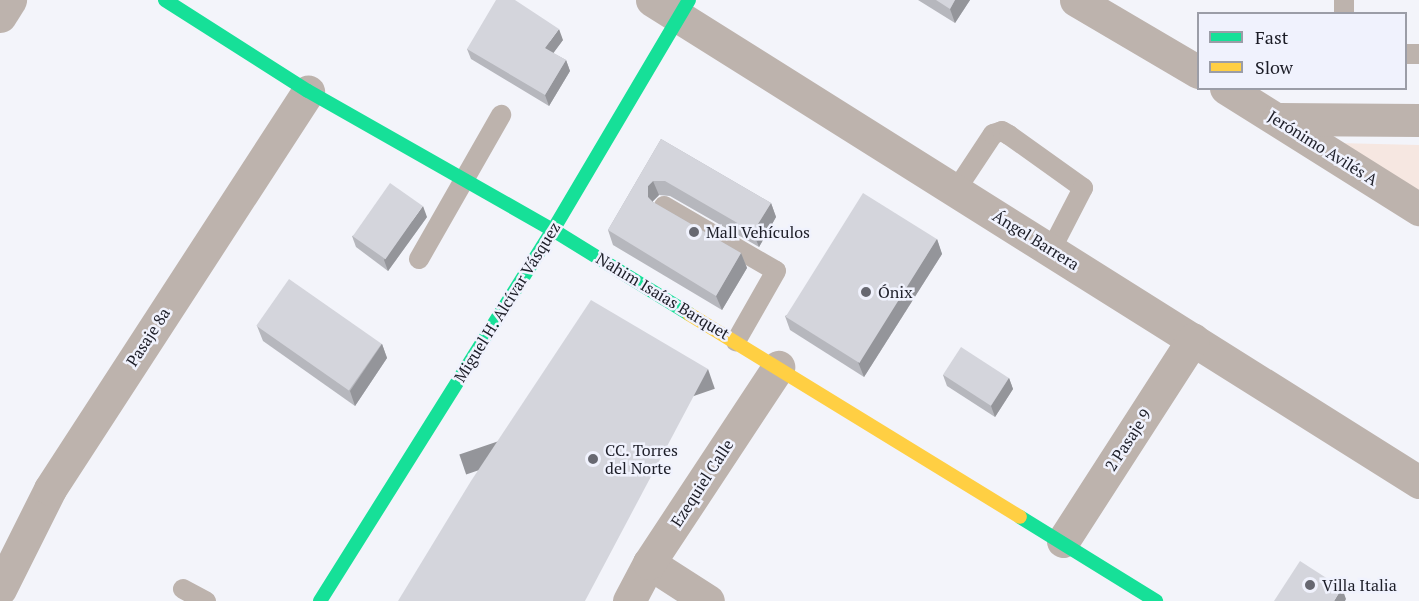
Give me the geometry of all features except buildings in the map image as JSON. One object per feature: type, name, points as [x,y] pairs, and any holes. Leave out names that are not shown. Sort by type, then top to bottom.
[{"type":"street","points":[[0,16],[10,0]]},
{"type":"street","name":"Nahim Isaías Barquet","points":[[165,0],[308,91],[553,230],[1063,541],[1156,601]]},
{"type":"street","name":"Ángel Barrera","points":[[652,0],[684,8],[956,190],[1419,482]]},
{"type":"street","points":[[1076,0],[1197,71]]},
{"type":"street","name":"Miguel H. Alcívar Vásquez","points":[[320,601],[553,230],[684,8]]},
{"type":"street","name":"Jerónimo Avilés A","points":[[1229,90],[1419,209]]},
{"type":"street","name":"Pasaje 8a","points":[[0,590],[50,489],[308,91]]},
{"type":"street","points":[[1278,119],[1419,120]]},
{"type":"street","name":"2 Pasaje 9","points":[[1063,541],[1193,339]]},
{"type":"street","name":"Ezequiel Calle","points":[[629,601],[649,563],[778,367]]},
{"type":"street","points":[[649,563],[708,601]]},
{"type":"lane","points":[[419,259],[466,181],[501,116]]},
{"type":"lane","points":[[956,190],[993,134],[1002,131],[1009,135],[1083,188],[1050,250]]},
{"type":"lane","points":[[664,206],[777,271],[736,341]]},
{"type":"lane","points":[[183,589],[206,601]]},
{"type":"shaded area","points":[[1337,143],[1419,145],[1419,195]]},
{"type":"traffic: fast","points":[[165,0],[308,91],[553,230],[689,314]]},
{"type":"traffic: fast","points":[[320,601],[553,230],[689,0]]},
{"type":"traffic: fast","points":[[1020,517],[1156,601]]},
{"type":"traffic: slow","points":[[689,314],[1020,517]]},
{"type":"place","name":"Mall Vehículos","points":[[694,232]]},
{"type":"place","name":"Ónix","points":[[866,292]]},
{"type":"place","name":"CC. Torres del Norte","points":[[593,459]]},
{"type":"place","name":"Villa Italia","points":[[1310,585]]}]
